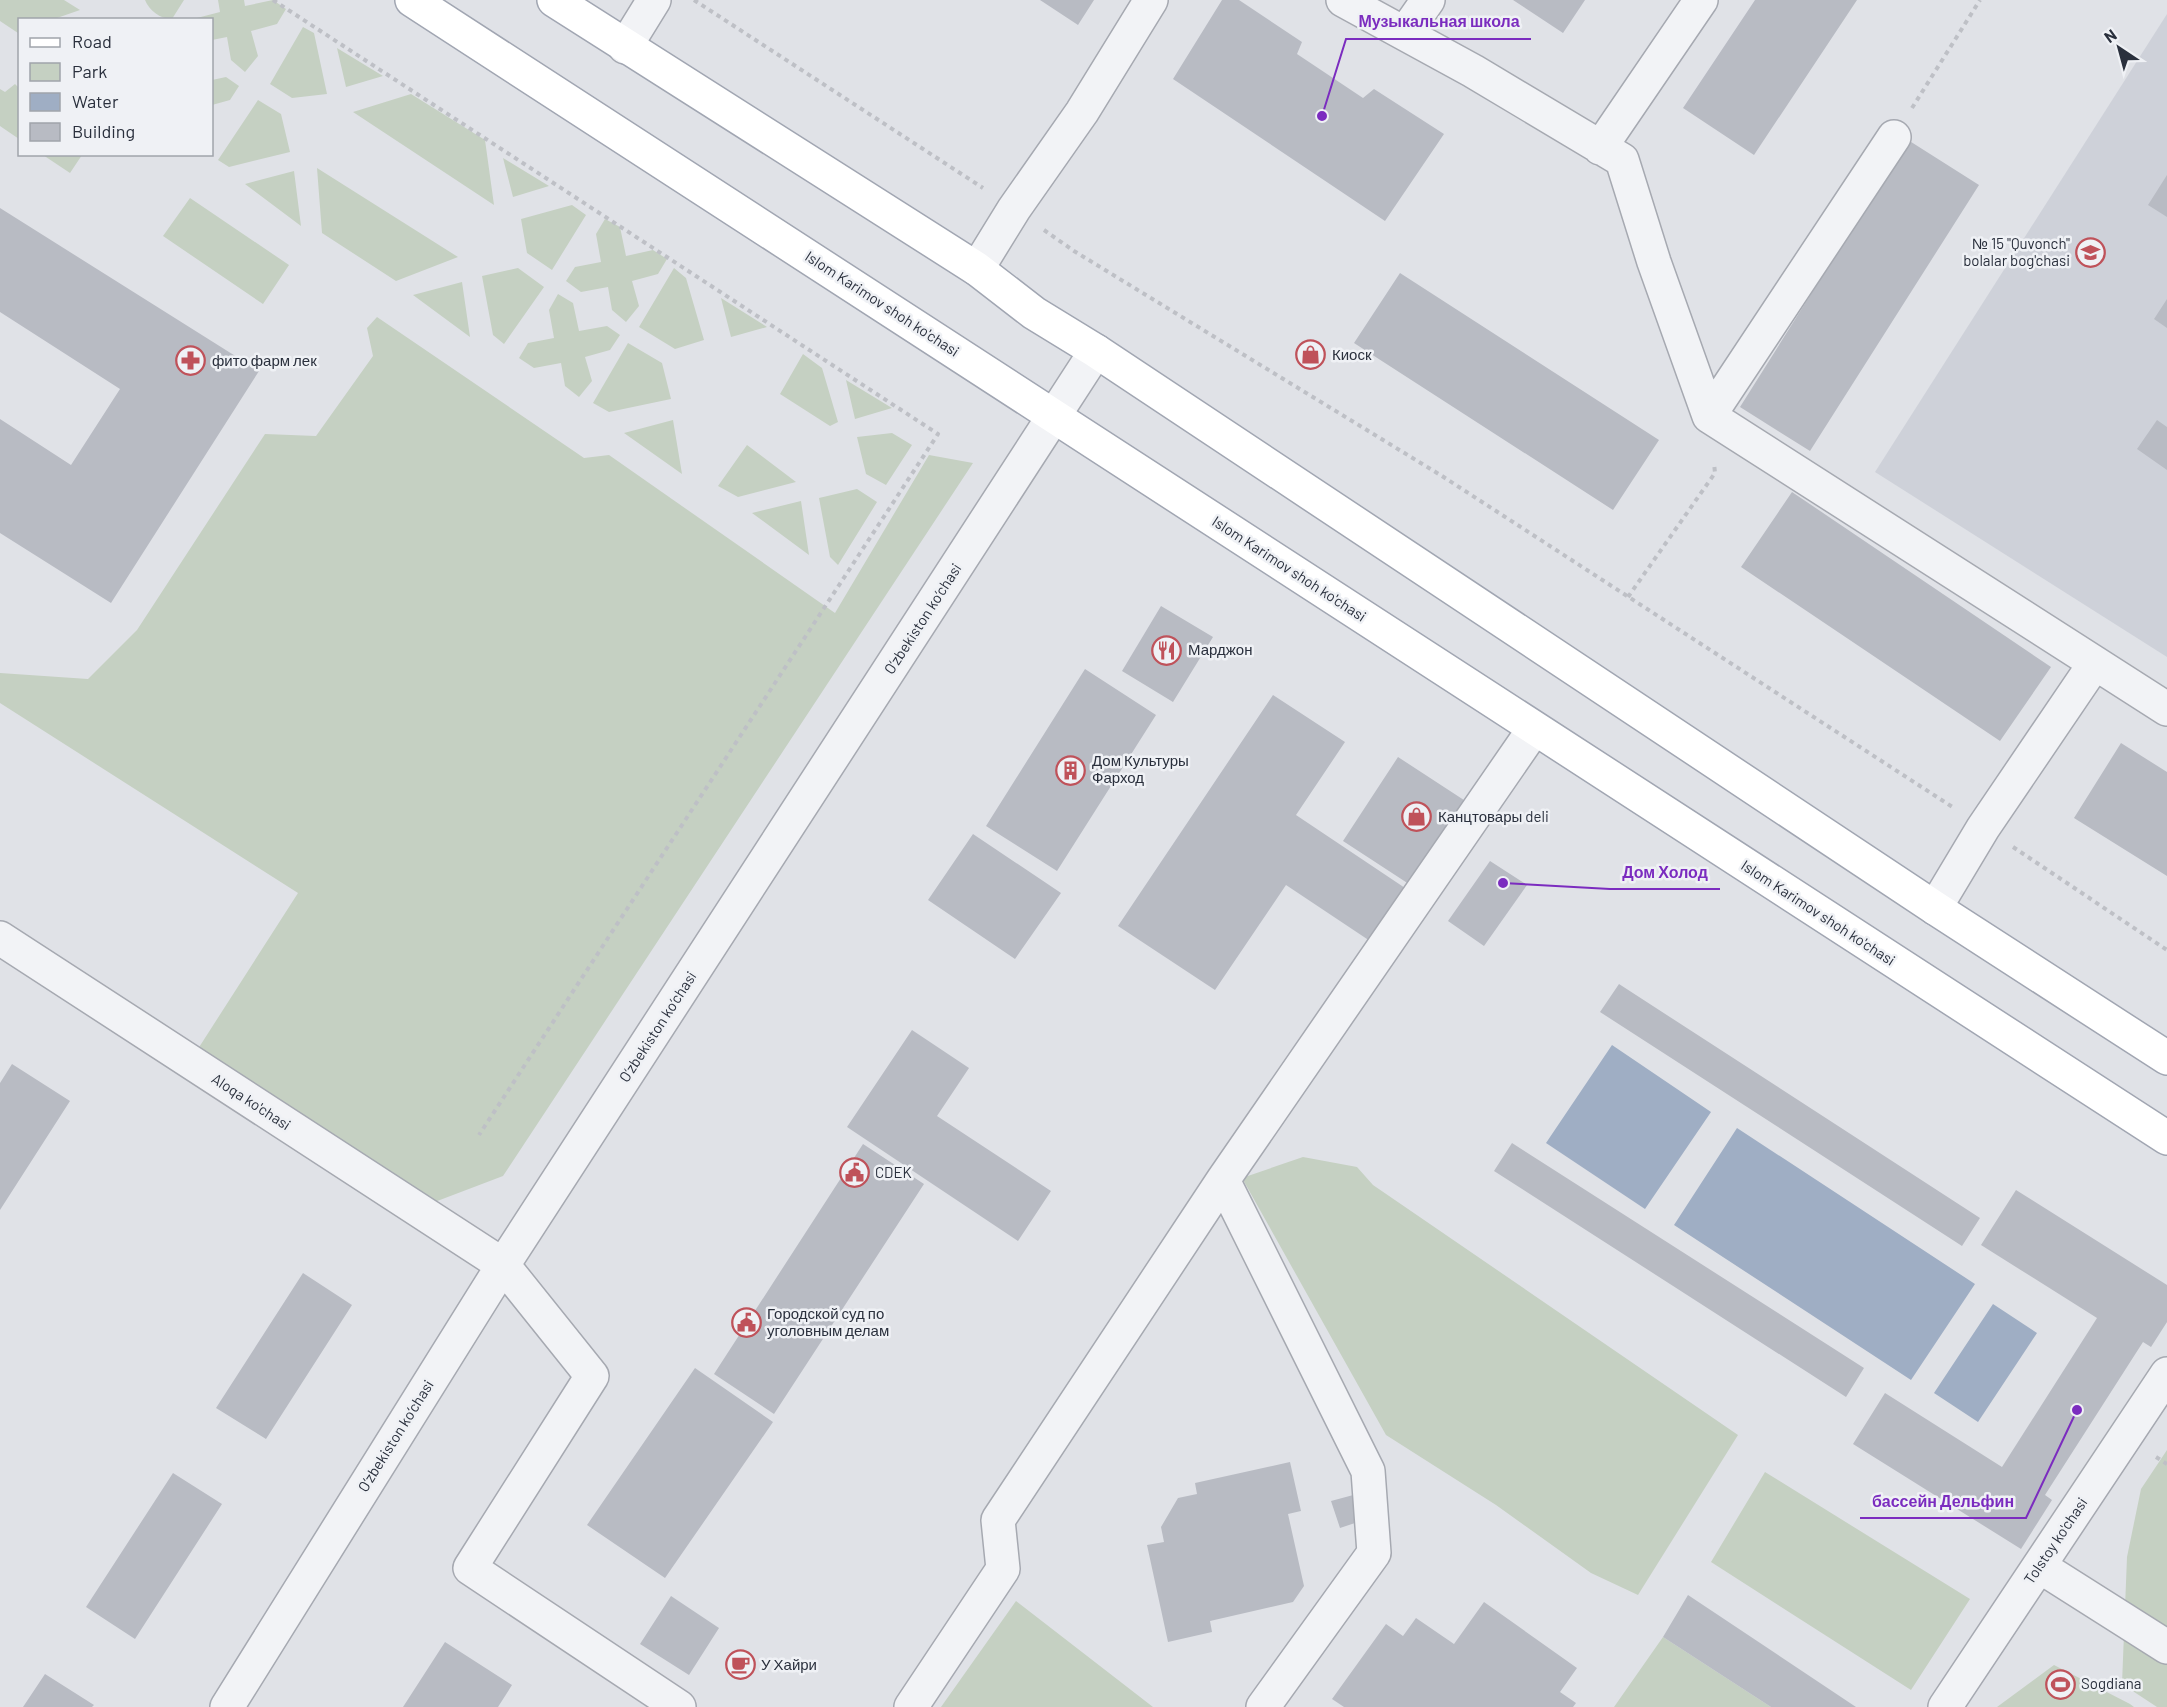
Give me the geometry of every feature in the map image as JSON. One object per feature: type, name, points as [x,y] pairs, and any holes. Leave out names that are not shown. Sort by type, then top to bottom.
[{"type":"main road","name":"Islom Karimov shoh ko'chasi","points":[[412,0],[2167,1138]]},
{"type":"main road","points":[[554,0],[977,269],[1034,313],[1096,351],[1935,908],[2167,1058]]},
{"type":"street","points":[[625,47],[654,0]]},
{"type":"street","points":[[977,269],[1014,209],[1082,112],[1151,0]]},
{"type":"street","points":[[1343,0],[1405,33],[1622,160],[1654,262],[1709,416],[2167,709]]},
{"type":"street","points":[[1405,33],[1428,0]]},
{"type":"street","points":[[1600,148],[1701,0]]},
{"type":"street","points":[[1709,416],[1894,137]]},
{"type":"street","name":"O‘zbekiston ko‘chasi","points":[[227,1707],[503,1265],[1096,351]]},
{"type":"street","points":[[1935,908],[1983,828],[2095,663]]},
{"type":"street","points":[[911,1707],[1003,1569],[998,1520],[1223,1180],[1534,729]]},
{"type":"street","name":"Aloqa ko'chasi","points":[[0,938],[503,1265],[592,1376],[470,1568],[679,1707]]},
{"type":"street","points":[[1223,1180],[1368,1471],[1369,1482],[1374,1553],[1263,1707]]},
{"type":"street","name":"Tolstoy ko'chasi","points":[[1945,1707],[2167,1374]]},
{"type":"street","points":[[2039,1566],[2167,1647]]},
{"type":"path","points":[[273,0],[938,434],[479,1135]]},
{"type":"path","points":[[694,0],[1014,209],[1074,251],[1442,476],[2167,950]]},
{"type":"path","points":[[1894,137],[1980,0]]},
{"type":"path","points":[[1628,597],[1715,473],[1709,416]]},
{"type":"shaded area","name":"№ 15 \"Quvonch\" bolalar bog'chasi","points":[[2167,14],[2167,657],[1875,472]]},
{"type":"green space","points":[[0,0],[64,0],[80,10],[57,18],[18,18],[18,33],[0,21]]},
{"type":"green space","points":[[145,0],[184,0],[173,18],[163,17],[149,7]]},
{"type":"green space","points":[[218,0],[244,0],[245,6],[273,0],[286,9],[277,24],[251,31],[258,56],[245,72],[231,60],[227,37],[213,40],[213,18],[197,18],[220,12]]},
{"type":"green space","points":[[303,27],[314,33],[327,94],[292,98],[270,84]]},
{"type":"green space","points":[[337,48],[383,76],[346,87]]},
{"type":"green space","points":[[226,77],[239,86],[230,100],[213,105],[213,80]]},
{"type":"green space","points":[[15,84],[18,87],[18,138],[0,126],[0,89],[5,92]]},
{"type":"green space","points":[[411,94],[485,140],[494,205],[353,112]]},
{"type":"green space","points":[[258,100],[281,114],[290,152],[229,167],[218,160]]},
{"type":"green space","points":[[44,156],[81,156],[70,173]]},
{"type":"green space","points":[[503,158],[549,186],[513,197]]},
{"type":"green space","points":[[317,168],[458,257],[396,281],[322,233]]},
{"type":"green space","points":[[294,171],[301,226],[245,184]]},
{"type":"green space","points":[[190,198],[289,265],[263,304],[163,236]]},
{"type":"green space","points":[[572,205],[586,215],[552,270],[527,253],[521,219]]},
{"type":"green space","points":[[605,219],[620,227],[626,256],[653,250],[667,259],[658,274],[632,281],[639,306],[626,322],[612,310],[608,287],[581,292],[566,281],[575,267],[601,262],[596,234]]},
{"type":"green space","points":[[518,268],[544,287],[504,344],[493,335],[482,276]]},
{"type":"green space","points":[[674,268],[686,278],[704,340],[675,349],[639,327]]},
{"type":"green space","points":[[462,282],[470,337],[413,295]]},
{"type":"green space","points":[[558,294],[573,303],[579,331],[607,326],[620,335],[610,350],[585,357],[592,381],[579,397],[565,386],[561,363],[534,368],[519,358],[528,343],[554,338],[549,310]]},
{"type":"green space","points":[[721,298],[767,327],[731,337]]},
{"type":"green space","points":[[377,317],[584,458],[609,455],[835,613],[929,455],[973,463],[503,1176],[432,1203],[196,1052],[298,893],[0,703],[0,673],[88,679],[137,630],[265,434],[316,436],[373,356],[367,328]]},
{"type":"green space","points":[[628,343],[662,363],[671,399],[609,412],[593,403]]},
{"type":"green space","points":[[803,354],[822,368],[838,422],[830,426],[780,394]]},
{"type":"green space","points":[[846,380],[892,408],[855,419]]},
{"type":"green space","points":[[673,420],[682,474],[624,433]]},
{"type":"green space","points":[[892,433],[912,445],[886,485],[866,474],[857,437]]},
{"type":"green space","points":[[747,445],[796,482],[738,497],[718,486]]},
{"type":"green space","points":[[857,489],[877,502],[838,565],[830,557],[819,498]]},
{"type":"green space","points":[[801,501],[809,555],[752,513]]},
{"type":"green space","points":[[1303,1157],[1357,1167],[1373,1185],[1738,1435],[1638,1595],[1591,1573],[1496,1505],[1386,1435],[1242,1178]]},
{"type":"green space","points":[[2167,1450],[2167,1707],[2157,1707],[2122,1684],[2127,1557],[2141,1489]]},
{"type":"green space","points":[[1765,1472],[1970,1599],[1911,1690],[1711,1562]]},
{"type":"green space","points":[[1016,1601],[1153,1707],[941,1707]]},
{"type":"green space","points":[[1663,1637],[1771,1707],[1614,1707]]},
{"type":"green space","name":"Sogdiana","points":[[2054,1665],[2130,1704],[2134,1707],[1997,1707]]},
{"type":"water","points":[[1612,1045],[1711,1112],[1645,1209],[1546,1143]]},
{"type":"water","points":[[1737,1128],[1975,1284],[1911,1380],[1674,1225]]},
{"type":"water","points":[[1993,1304],[2037,1333],[1978,1422],[1934,1393]]},
{"type":"building","points":[[1040,0],[1094,0],[1078,25]]},
{"type":"building","points":[[1222,0],[1239,0],[1302,42],[1297,54],[1363,98],[1374,89],[1444,134],[1385,221],[1173,79]]},
{"type":"building","points":[[1513,0],[1585,0],[1563,33]]},
{"type":"building","points":[[1755,0],[1857,0],[1754,155],[1683,108]]},
{"type":"building","points":[[1908,140],[1979,185],[1810,451],[1740,407]]},
{"type":"building","points":[[2167,175],[2167,217],[2148,205]]},
{"type":"building","points":[[0,208],[259,371],[111,603],[0,533],[0,419],[71,465],[120,389],[0,312]]},
{"type":"building","points":[[1400,273],[1659,440],[1613,510],[1354,343]]},
{"type":"building","points":[[2167,299],[2167,328],[2154,319]]},
{"type":"building","points":[[2157,420],[2167,427],[2167,470],[2137,449]]},
{"type":"building","points":[[1792,492],[2051,667],[2000,741],[1741,567]]},
{"type":"building","points":[[1161,606],[1213,637],[1173,702],[1122,671]]},
{"type":"building","name":"Дом Культуры Фарход","points":[[1085,669],[1156,715],[1057,871],[986,826]]},
{"type":"building","points":[[1273,695],[1345,742],[1296,815],[1408,890],[1373,943],[1286,885],[1215,990],[1118,926]]},
{"type":"building","points":[[2121,743],[2167,772],[2167,876],[2074,818]]},
{"type":"building","points":[[1398,757],[1470,804],[1415,888],[1343,841]]},
{"type":"building","points":[[973,834],[1061,893],[1015,959],[928,900]]},
{"type":"building","points":[[1490,861],[1527,885],[1484,946],[1448,921]]},
{"type":"building","points":[[1619,984],[1980,1218],[1962,1246],[1600,1012]]},
{"type":"building","points":[[912,1030],[969,1068],[937,1116],[1051,1191],[1018,1241],[847,1127]]},
{"type":"building","points":[[12,1064],[70,1101],[0,1210],[0,1083]]},
{"type":"building","points":[[1512,1143],[1864,1368],[1846,1397],[1494,1171]]},
{"type":"building","points":[[863,1144],[924,1184],[774,1414],[714,1374]]},
{"type":"building","points":[[2016,1190],[2167,1285],[2167,1322],[2151,1347],[2143,1342],[2045,1495],[2052,1500],[2021,1549],[1853,1444],[1885,1393],[2002,1467],[2097,1318],[1981,1245]]},
{"type":"building","points":[[303,1273],[352,1305],[266,1439],[216,1408]]},
{"type":"building","points":[[695,1368],[773,1422],[665,1578],[587,1525]]},
{"type":"building","points":[[1290,1462],[1301,1511],[1288,1514],[1304,1586],[1293,1602],[1210,1621],[1212,1632],[1168,1642],[1147,1545],[1164,1542],[1161,1527],[1178,1498],[1197,1494],[1195,1483]]},
{"type":"building","points":[[173,1473],[222,1504],[135,1639],[86,1607]]},
{"type":"building","points":[[1357,1494],[1364,1520],[1340,1528],[1331,1501]]},
{"type":"building","points":[[1688,1595],[1856,1707],[1771,1707],[1663,1637]]},
{"type":"building","points":[[671,1596],[719,1628],[689,1675],[640,1644]]},
{"type":"building","points":[[1484,1602],[1577,1668],[1560,1692],[1576,1703],[1573,1707],[1344,1707],[1332,1699],[1386,1624],[1403,1636],[1416,1618],[1454,1644]]},
{"type":"building","points":[[445,1642],[512,1685],[498,1707],[403,1707]]},
{"type":"building","points":[[45,1674],[94,1705],[92,1707],[23,1707]]},
{"type":"place","name":"Музыкальная школа","points":[[1322,116]]},
{"type":"place","name":"№ 15 \"Quvonch\" bolalar bog'chasi","points":[[2091,253]]},
{"type":"place","name":"Киоск","points":[[1311,355]]},
{"type":"place","name":"фито фарм лек","points":[[191,361]]},
{"type":"place","name":"Марджон","points":[[1167,650]]},
{"type":"place","name":"Дом Культуры Фарход","points":[[1071,770]]},
{"type":"place","name":"Канцтовары deli","points":[[1417,817]]},
{"type":"place","name":"Дом Холод","points":[[1503,883]]},
{"type":"place","name":"CDEK","points":[[854,1173]]},
{"type":"place","name":"Городской суд по уголовным делам","points":[[746,1323]]},
{"type":"place","name":"бассейн Дельфин","points":[[2077,1410]]},
{"type":"place","name":"У Хайри","points":[[740,1665]]},
{"type":"place","name":"Sogdiana","points":[[2060,1684]]}]
